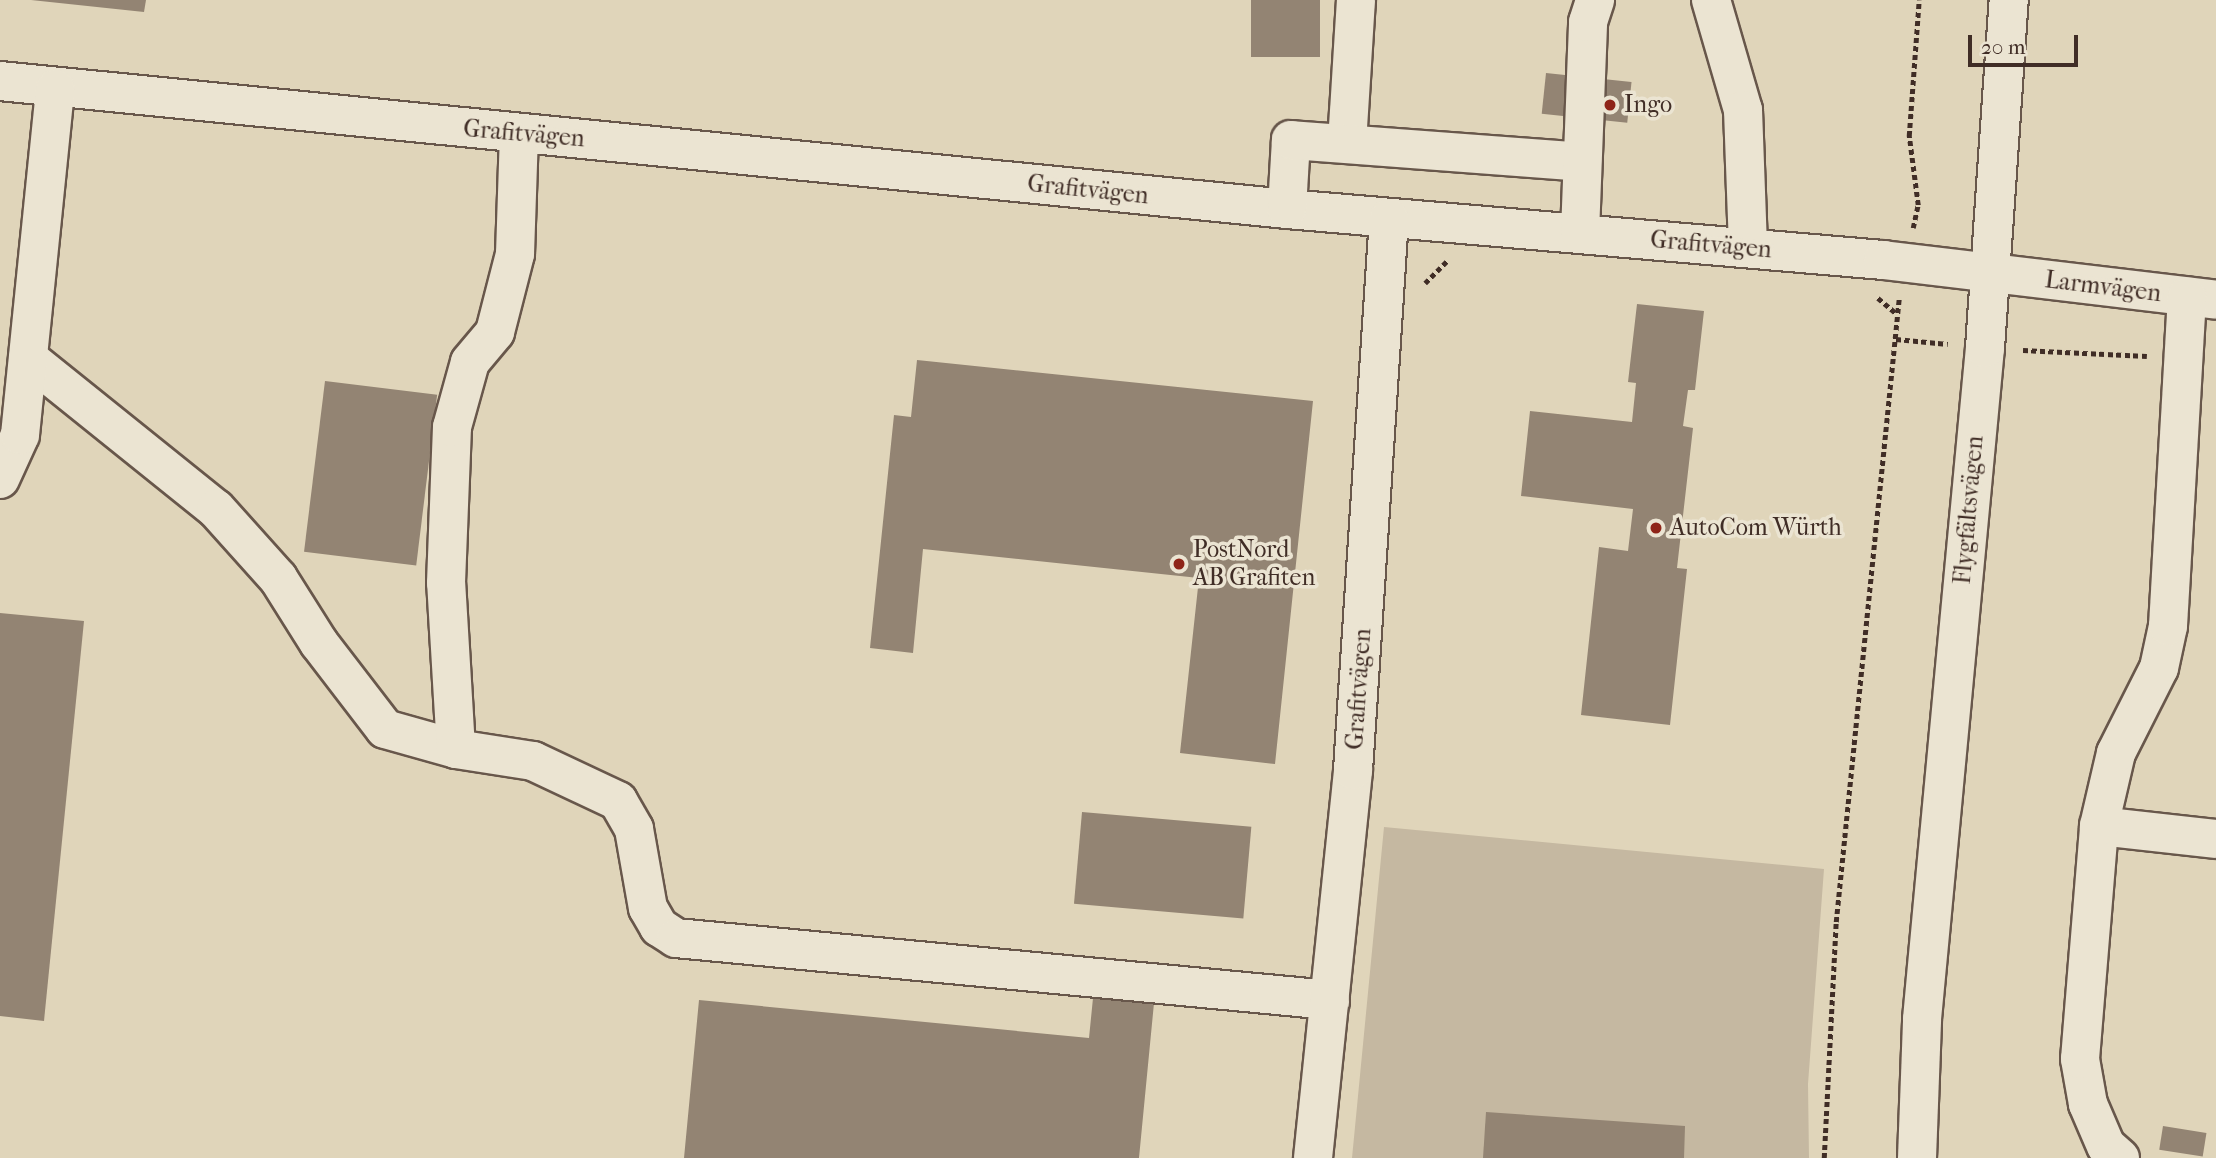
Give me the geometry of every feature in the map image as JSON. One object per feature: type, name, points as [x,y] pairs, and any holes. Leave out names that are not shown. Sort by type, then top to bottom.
[{"type":"street","points":[[1347,144],[1356,0]]},
{"type":"street","points":[[1580,233],[1588,22],[1595,0]]},
{"type":"street","points":[[1712,0],[1743,110],[1748,248]]},
{"type":"street","name":"Flygfältsvägen","points":[[1917,1158],[1922,1019],[1991,272],[2009,0]]},
{"type":"street","name":"Grafitvägen","points":[[0,81],[55,89],[1287,209],[1906,262],[1991,272]]},
{"type":"street","points":[[0,480],[20,435],[12,396],[28,358],[55,89]]},
{"type":"street","points":[[456,749],[446,583],[453,427],[470,362],[495,332],[515,254],[519,133]]},
{"type":"street","points":[[1287,209],[1291,140],[1582,162]]},
{"type":"street","name":"Grafitvägen","points":[[1313,1158],[1353,770],[1389,218]]},
{"type":"street","name":"Larmvägen","points":[[1991,272],[2202,298]]},
{"type":"street","points":[[2120,1158],[2106,1146],[2088,1104],[2080,1059],[2099,826],[2116,753],[2159,668],[2168,626],[2184,358],[2202,298]]},
{"type":"street","points":[[28,358],[216,509],[278,578],[385,729],[456,749],[533,761],[618,801],[634,829],[648,908],[659,927],[676,938],[1330,1000]]},
{"type":"street","points":[[2099,826],[2216,839]]},
{"type":"street","name":"Flygfältsvägen","points":[[1922,1019],[1945,1158]]},
{"type":"path","points":[[1824,1158],[1836,922],[1897,314],[1918,205],[1909,136],[1919,0]]},
{"type":"path","points":[[1423,290],[1426,280],[1454,256]]},
{"type":"path","points":[[1866,292],[1897,314]]},
{"type":"path","points":[[1896,339],[1984,348],[2184,358]]},
{"type":"shaded area","points":[[1384,827],[1824,869],[1808,1084],[1809,1158],[1352,1158]]},
{"type":"building","points":[[31,0],[146,0],[144,12]]},
{"type":"building","points":[[1251,0],[1320,0],[1320,57],[1251,57]]},
{"type":"building","points":[[1546,73],[1632,82],[1627,123],[1542,114]]},
{"type":"building","name":"AutoCom Würth","points":[[1637,304],[1704,311],[1695,390],[1688,390],[1683,426],[1693,428],[1677,568],[1687,569],[1670,725],[1581,715],[1599,547],[1628,551],[1633,509],[1521,496],[1530,411],[1632,422],[1636,383],[1628,382]]},
{"type":"building","name":"PostNord AB Grafiten","points":[[917,360],[1313,401],[1275,764],[1180,753],[1199,578],[923,549],[913,653],[870,648],[894,415],[911,417]]},
{"type":"building","points":[[325,381],[437,395],[416,565],[304,552]]},
{"type":"building","points":[[0,613],[84,621],[44,1021],[0,1016]]},
{"type":"building","points":[[1082,812],[1251,827],[1243,918],[1074,904]]},
{"type":"building","points":[[1093,998],[1154,1003],[1139,1158],[684,1158],[699,1000],[1089,1038]]},
{"type":"building","points":[[1486,1112],[1685,1126],[1684,1158],[1483,1158]]},
{"type":"building","points":[[2163,1126],[2206,1133],[2203,1157],[2159,1150]]},
{"type":"place","name":"Ingo","points":[[1610,105]]},
{"type":"place","name":"AutoCom Würth","points":[[1656,528]]},
{"type":"place","name":"PostNord AB Grafiten","points":[[1179,564]]}]
